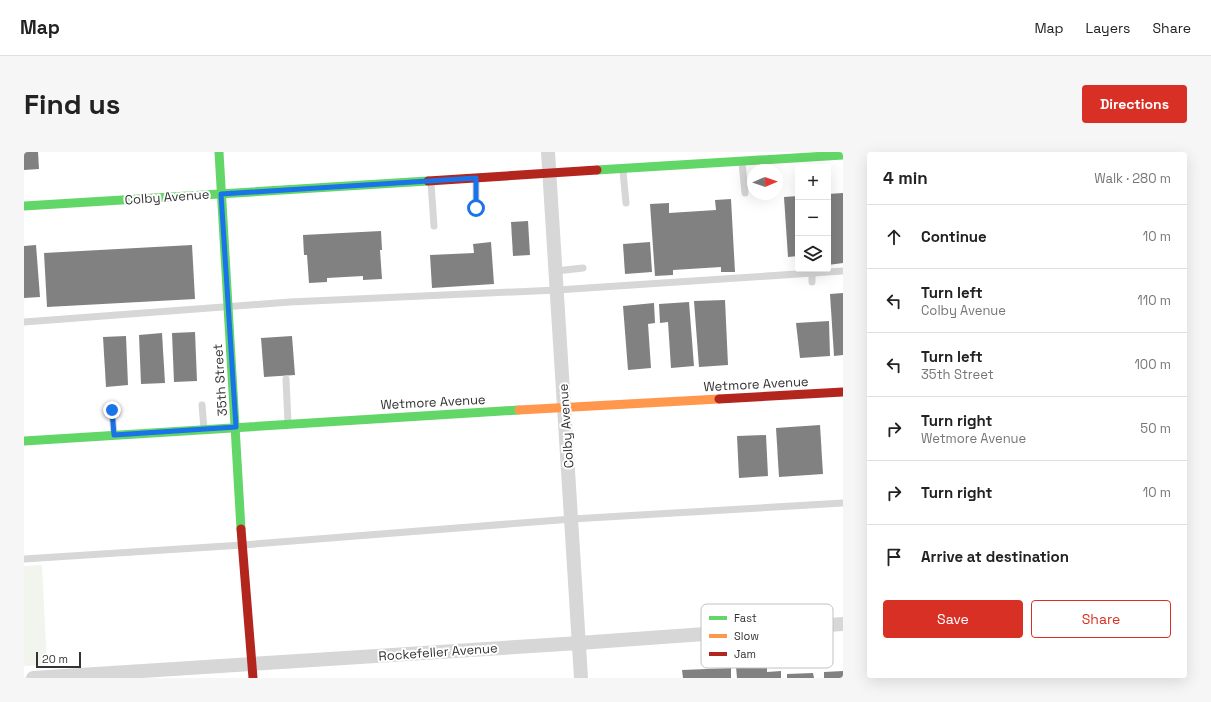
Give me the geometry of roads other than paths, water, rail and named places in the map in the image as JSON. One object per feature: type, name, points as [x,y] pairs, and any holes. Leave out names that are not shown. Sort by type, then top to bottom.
[{"type":"street","name":"35th Street","points":[[219,152],[242,545],[252,671]]},
{"type":"street","points":[[548,152],[550,173]]},
{"type":"street","name":"Colby Avenue","points":[[24,206],[623,168],[742,161],[771,162],[843,154]]},
{"type":"street","name":"Colby Avenue","points":[[550,173],[582,678]]},
{"type":"street","name":"Wetmore Avenue","points":[[24,441],[564,407],[843,392]]},
{"type":"street","name":"Rockefeller Avenue","points":[[833,625],[843,624]]},
{"type":"street","name":"Rockefeller Avenue","points":[[33,678],[252,671],[579,643],[701,634]]},
{"type":"lane","points":[[742,161],[745,193]]},
{"type":"lane","points":[[623,168],[626,203]]},
{"type":"lane","points":[[476,178],[476,208]]},
{"type":"lane","points":[[431,181],[434,226]]},
{"type":"lane","points":[[556,271],[583,268]]},
{"type":"lane","points":[[24,322],[290,302],[557,290],[843,271]]},
{"type":"lane","points":[[812,273],[812,282]]},
{"type":"lane","points":[[286,379],[288,424]]},
{"type":"lane","points":[[202,405],[204,429]]},
{"type":"lane","points":[[112,410],[114,435]]},
{"type":"lane","points":[[24,559],[242,545],[572,519],[843,503]]}]
